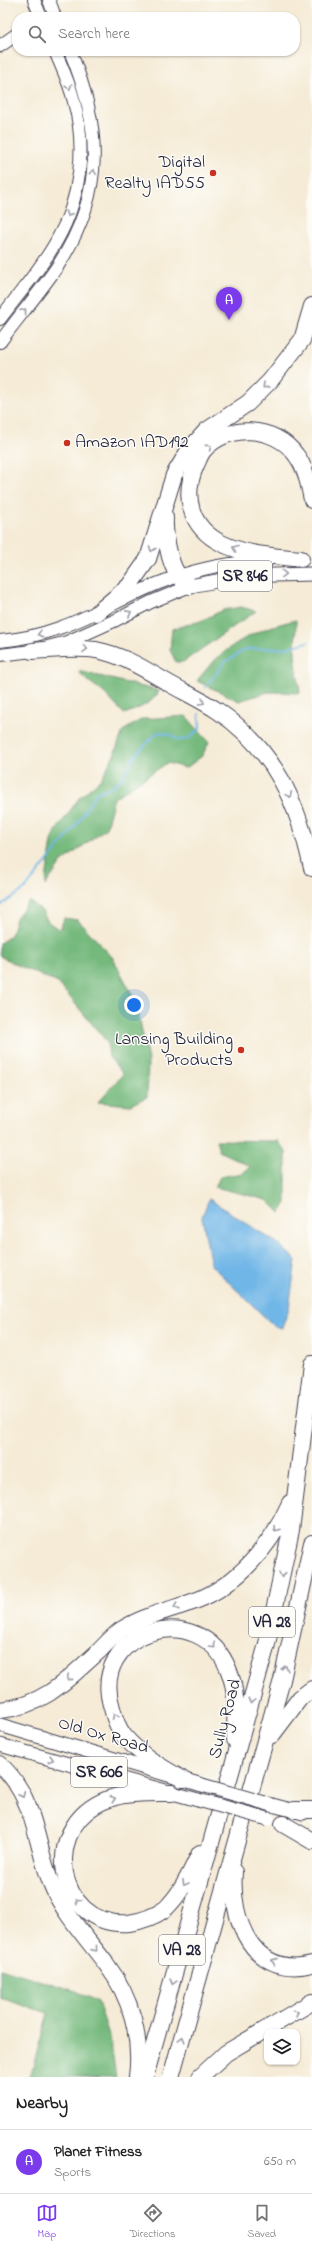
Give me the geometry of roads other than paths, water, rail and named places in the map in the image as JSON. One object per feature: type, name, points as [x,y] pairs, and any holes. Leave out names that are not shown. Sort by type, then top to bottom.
[{"type":"highway","points":[[97,613],[129,586],[148,560],[174,475],[189,450],[206,431],[248,403],[287,362],[302,340],[312,306]]},
{"type":"highway","points":[[307,559],[264,555],[240,550],[221,542],[202,529],[190,505],[188,489],[203,452],[224,436],[235,432],[253,431],[270,435],[281,440],[296,454],[306,474],[312,500]]},
{"type":"highway","points":[[166,498],[166,534],[184,581]]},
{"type":"highway","points":[[32,650],[84,649],[116,655],[134,663],[217,711],[242,730],[261,748],[278,773],[302,825],[312,868]]},
{"type":"highway","name":"Sully Road","points":[[146,2077],[216,1823],[235,1761],[276,1601],[291,1530],[312,1364]]},
{"type":"highway","points":[[0,1710],[18,1709],[51,1693],[120,1631],[138,1621],[197,1600],[233,1579],[271,1538],[289,1506],[298,1481]]},
{"type":"highway","name":"VA 28","points":[[171,2077],[282,1680],[312,1543]]},
{"type":"highway","points":[[182,1779],[149,1760],[123,1735],[109,1700],[108,1683],[112,1667],[122,1650],[134,1640],[151,1631],[171,1629],[192,1632],[208,1641],[220,1654],[229,1670],[234,1684],[235,1761]]},
{"type":"highway","points":[[260,1760],[278,1725],[300,1698],[312,1689]]},
{"type":"highway","points":[[0,1764],[17,1785],[29,1811],[50,1882],[60,1902],[69,1918],[107,1965],[125,1996],[137,2034],[137,2077]]},
{"type":"highway","points":[[172,1793],[148,1793],[115,1798],[99,1804],[84,1814],[75,1825],[65,1847],[63,1860],[64,1872],[72,1894],[87,1910],[109,1921],[123,1923],[145,1920],[164,1909],[177,1897],[186,1883],[216,1823]]},
{"type":"highway","points":[[294,1810],[312,1810]]},
{"type":"highway","points":[[276,1821],[312,1841]]},
{"type":"highway","points":[[237,1840],[233,1881],[235,1907],[241,1930],[248,1942],[261,1955],[276,1962],[289,1966],[312,1964]]},
{"type":"highway","points":[[200,2077],[226,2053],[312,2002]]},
{"type":"main road","points":[[34,0],[39,12]]},
{"type":"main road","points":[[49,0],[53,12]]},
{"type":"main road","points":[[0,46],[12,38]]},
{"type":"main road","points":[[0,319],[58,240],[71,210],[75,193],[80,161],[78,116],[67,80],[57,56]]},
{"type":"main road","points":[[0,342],[59,265],[76,234],[88,202],[94,160],[92,118],[80,76],[72,56]]},
{"type":"main road","name":"SR 846","points":[[0,655],[67,642],[151,602],[184,581],[224,564],[307,559]]},
{"type":"main road","name":"SR 846","points":[[0,641],[56,630],[97,613],[142,590],[184,581],[244,576],[307,574]]},
{"type":"main road","name":"Old Ox Road","points":[[0,1725],[312,1816]]},
{"type":"main road","name":"Old Ox Road","points":[[0,1745],[312,1832]]},
{"type":"water","points":[[209,1199],[277,1243],[296,1260],[289,1308],[282,1328],[274,1326],[211,1265],[202,1217]]},
{"type":"waterway","points":[[205,688],[225,662],[246,649],[286,648],[308,642]]},
{"type":"waterway","points":[[0,906],[25,889],[77,824],[96,793],[111,787],[123,777],[136,754],[158,732],[172,735],[177,740],[188,739],[200,729],[199,714]]},
{"type":"place","name":"Digital Realty IAD55","points":[[213,173]]},
{"type":"place","name":"Planet Fitness","points":[[229,320]]},
{"type":"place","name":"Amazon IAD192","points":[[67,443]]},
{"type":"place","name":"Lansing Building Products","points":[[241,1050]]}]
